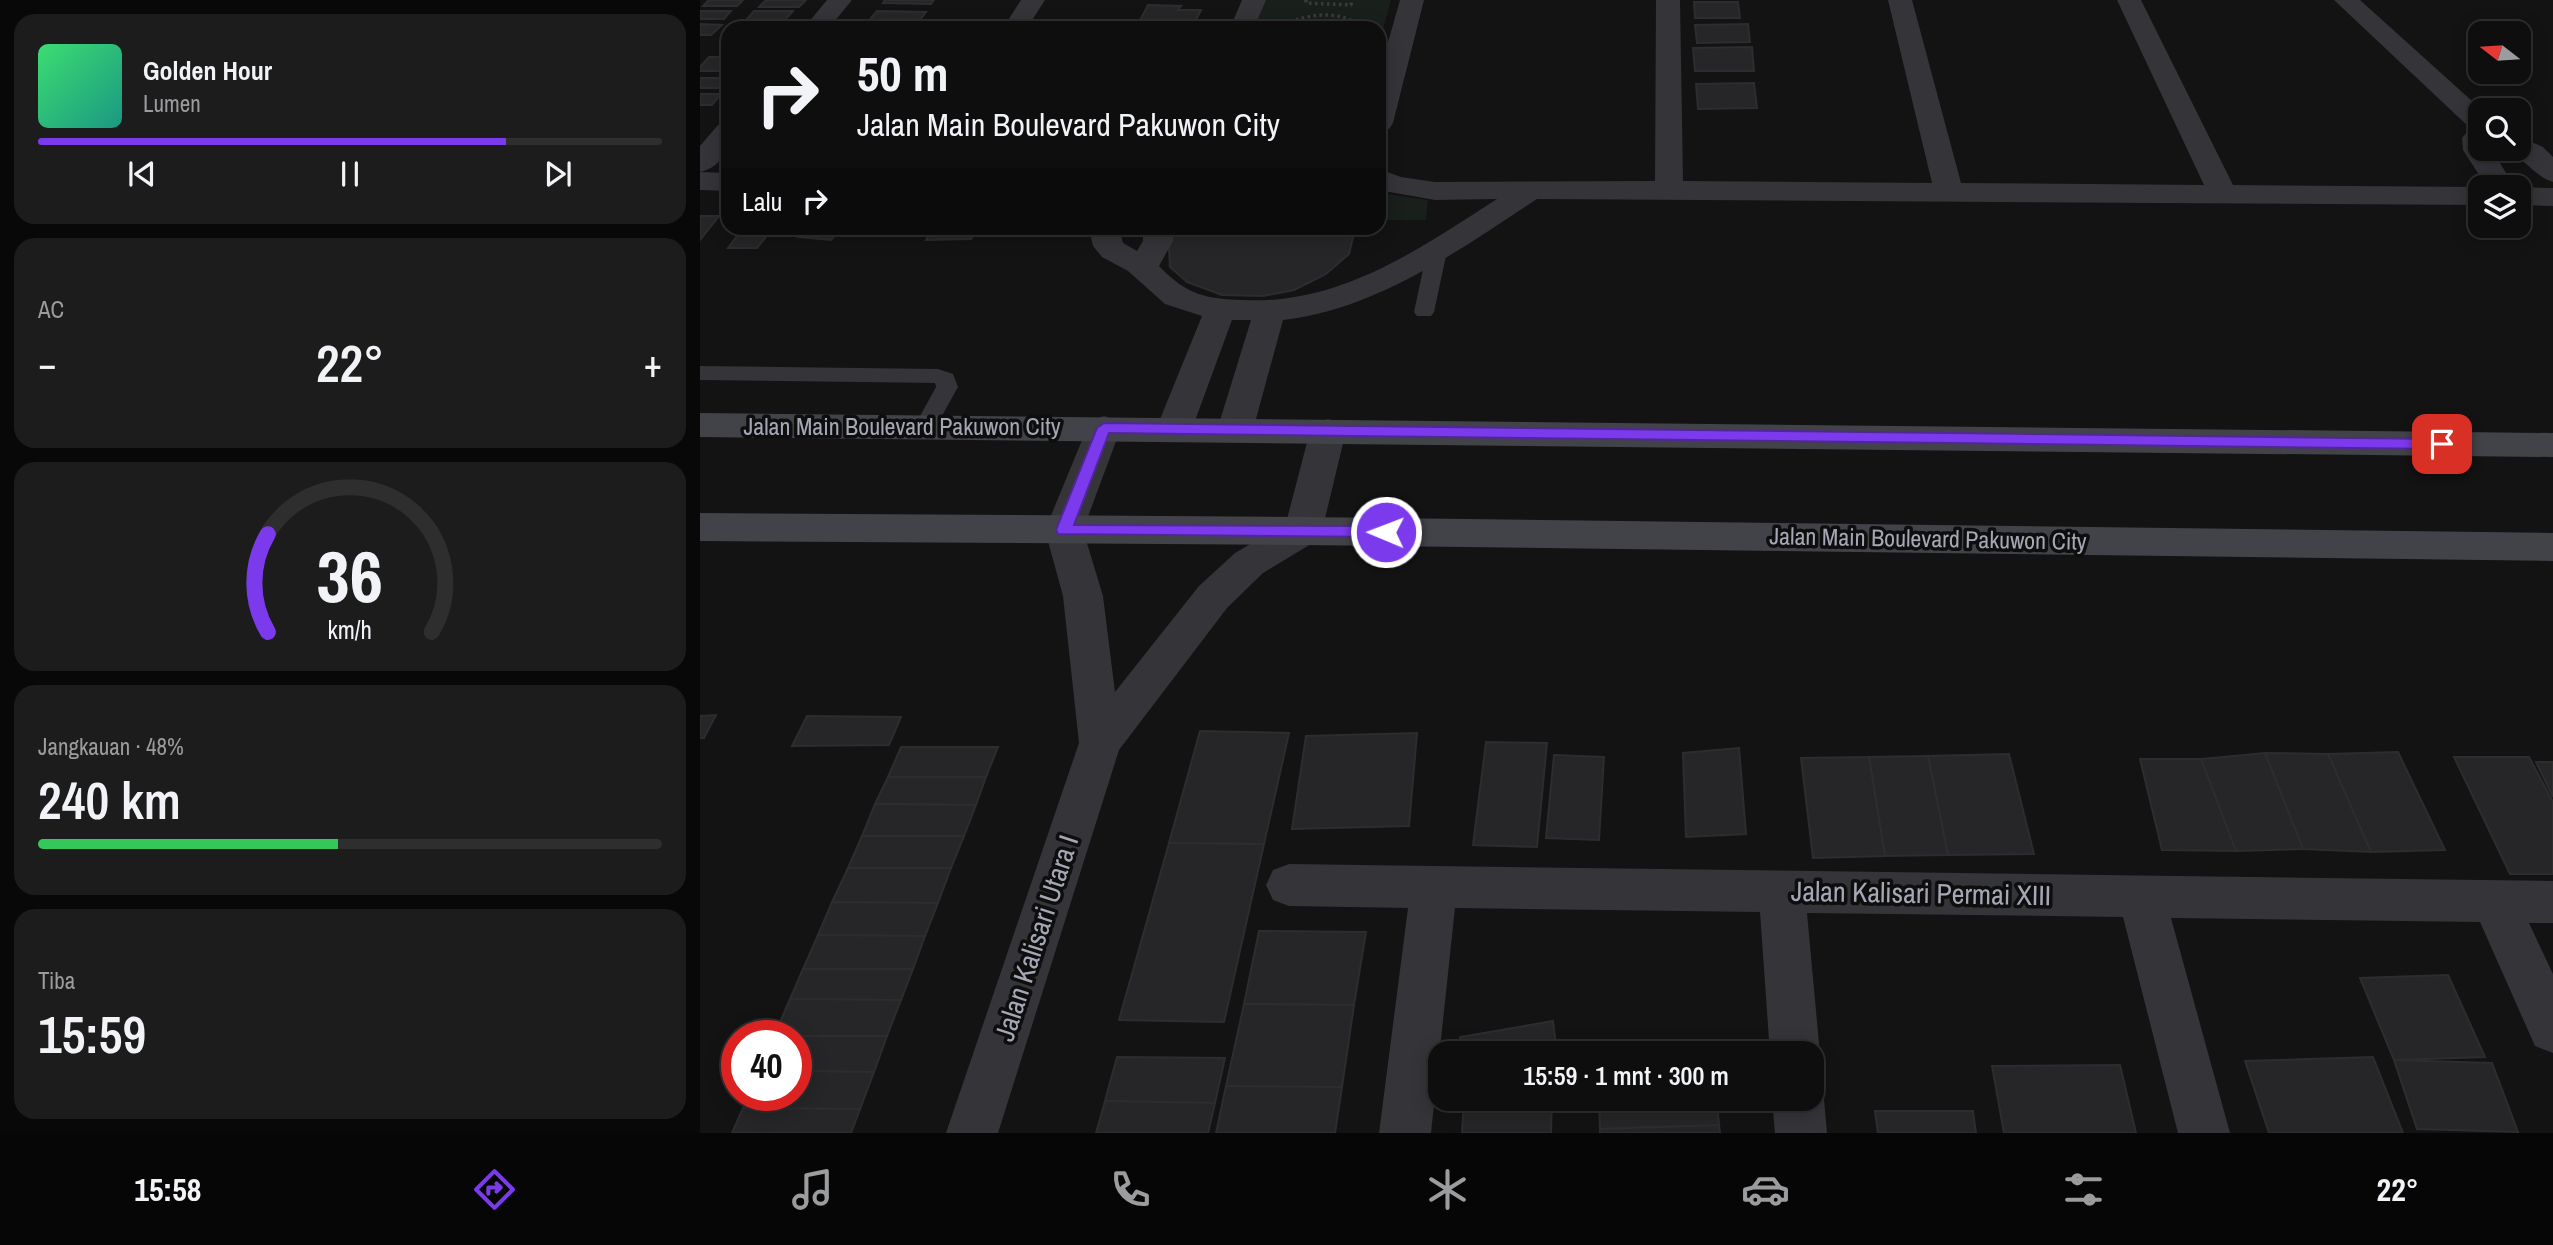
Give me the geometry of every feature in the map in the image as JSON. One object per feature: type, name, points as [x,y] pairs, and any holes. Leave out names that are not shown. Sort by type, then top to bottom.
[{"type":"street","points":[[822,21],[840,0]]},
{"type":"street","points":[[1020,21],[1033,0]]},
{"type":"street","points":[[1245,21],[1254,0]]},
{"type":"street","points":[[1386,96],[1412,0]]},
{"type":"street","points":[[1668,0],[1669,190]]},
{"type":"street","points":[[1900,0],[1949,192]]},
{"type":"street","points":[[2129,0],[2223,194]]},
{"type":"street","points":[[2346,0],[2468,112]]},
{"type":"street","points":[[700,164],[721,139]]},
{"type":"street","points":[[2531,152],[2553,173]]},
{"type":"street","points":[[700,181],[721,182]]},
{"type":"street","points":[[1386,181],[1394,185],[1435,191],[1669,190],[2468,196]]},
{"type":"street","points":[[1105,235],[1112,252],[1143,267],[1168,293],[1192,304],[1220,310],[1270,311],[1326,302],[1437,251],[1531,190]]},
{"type":"street","points":[[2531,196],[2553,197]]},
{"type":"street","points":[[1143,267],[1158,241],[1158,235]]},
{"type":"street","points":[[1174,429],[1220,310]]},
{"type":"street","points":[[1235,430],[1270,311]]},
{"type":"street","name":"Jalan Main Boulevard Pakuwon City","points":[[700,425],[2553,445]]},
{"type":"street","name":"Jalan Main Boulevard Pakuwon City","points":[[1064,530],[1104,428]]},
{"type":"street","points":[[1303,531],[1328,431]]},
{"type":"street","name":"Jalan Main Boulevard Pakuwon City","points":[[700,527],[1303,531],[2553,547]]},
{"type":"street","name":"Jalan Kalisari Utara I","points":[[1064,530],[1083,596],[1100,743]]},
{"type":"street","name":"Jalan Kalisari Utara I","points":[[972,1133],[1100,743],[1213,597],[1249,564],[1303,531]]},
{"type":"street","name":"Jalan Kalisari Permai XIII","points":[[1289,885],[2553,902]]},
{"type":"street","points":[[1405,1133],[1434,887]]},
{"type":"street","points":[[1782,891],[1794,1041]]},
{"type":"street","points":[[2141,896],[2204,1133]]},
{"type":"street","points":[[2495,902],[2553,1029]]},
{"type":"street","points":[[1799,1111],[1801,1133]]},
{"type":"lane","points":[[1424,312],[1437,251]]},
{"type":"lane","points":[[700,373],[938,376],[945,379],[947,387],[925,427]]},
{"type":"path","points":[[1306,0],[1306,3],[1350,5],[1352,0]]},
{"type":"path","points":[[1323,15],[1327,3]]},
{"type":"path","points":[[1292,21],[1305,16],[1323,15],[1342,16],[1357,21]]},
{"type":"shaded area","points":[[1265,0],[1391,0],[1385,21],[1257,21]]},
{"type":"shaded area","points":[[1386,194],[1428,200],[1426,220],[1386,220]]},
{"type":"building","points":[[709,0],[743,0],[737,6],[703,6]]},
{"type":"building","points":[[766,0],[806,0],[799,7],[759,7]]},
{"type":"building","points":[[885,0],[934,0],[931,4],[883,3]]},
{"type":"building","points":[[1694,2],[1738,2],[1740,18],[1695,18]]},
{"type":"building","points":[[1148,5],[1181,6],[1178,10],[1201,10],[1196,21],[1140,21]]},
{"type":"building","points":[[700,11],[731,11],[724,19],[700,19]]},
{"type":"building","points":[[754,11],[793,11],[785,20],[746,20]]},
{"type":"building","points":[[877,11],[926,12],[919,21],[869,21]]},
{"type":"building","points":[[700,24],[721,25],[711,35],[700,35]]},
{"type":"building","points":[[1748,24],[1750,42],[1697,43],[1695,25]]},
{"type":"building","points":[[1752,47],[1754,71],[1695,71],[1693,48]]},
{"type":"building","points":[[709,57],[721,57],[721,71],[700,71],[700,67]]},
{"type":"building","points":[[700,78],[721,78],[718,88],[700,88]]},
{"type":"building","points":[[1754,83],[1757,108],[1698,109],[1696,84]]},
{"type":"building","points":[[700,94],[721,94],[712,105],[700,105]]},
{"type":"building","points":[[700,216],[719,216],[700,240]]},
{"type":"building","points":[[738,235],[767,235],[757,248],[728,248]]},
{"type":"building","points":[[800,235],[836,235],[831,240],[798,237]]},
{"type":"building","points":[[929,235],[973,235],[971,239],[926,240]]},
{"type":"building","points":[[1174,235],[1354,235],[1349,254],[1326,274],[1294,290],[1263,296],[1222,295],[1187,282],[1170,267],[1169,248]]},
{"type":"building","points":[[716,715],[704,738],[700,738],[700,716]]},
{"type":"building","points":[[807,716],[901,717],[889,745],[792,746]]},
{"type":"building","points":[[1200,731],[1289,733],[1264,844],[1169,843]]},
{"type":"building","points":[[1417,733],[1409,826],[1292,829],[1306,736]]},
{"type":"building","points":[[1486,742],[1547,743],[1537,847],[1473,845]]},
{"type":"building","points":[[901,747],[998,747],[986,777],[888,777]]},
{"type":"building","points":[[1739,748],[1746,834],[1686,837],[1683,753]]},
{"type":"building","points":[[2398,752],[2445,850],[2371,852],[2328,754]]},
{"type":"building","points":[[2265,753],[2328,754],[2371,852],[2303,849]]},
{"type":"building","points":[[2265,753],[2303,849],[2236,851],[2201,759]]},
{"type":"building","points":[[2009,754],[2034,854],[1948,855],[1928,756]]},
{"type":"building","points":[[1554,755],[1604,757],[1599,840],[1546,838]]},
{"type":"building","points":[[1928,756],[1948,855],[1885,856],[1869,757]]},
{"type":"building","points":[[1869,757],[1885,856],[1813,858],[1801,758]]},
{"type":"building","points":[[2454,757],[2529,757],[2553,802],[2553,874],[2510,874]]},
{"type":"building","points":[[2140,759],[2201,759],[2236,851],[2162,850]]},
{"type":"building","points":[[2536,762],[2553,762],[2553,797]]},
{"type":"building","points":[[888,777],[986,777],[976,805],[875,804]]},
{"type":"building","points":[[875,804],[976,805],[964,836],[862,836]]},
{"type":"building","points":[[862,836],[964,836],[951,868],[848,868]]},
{"type":"building","points":[[1169,843],[1264,844],[1224,1022],[1119,1020]]},
{"type":"building","points":[[848,868],[951,868],[938,903],[832,902]]},
{"type":"building","points":[[832,902],[938,903],[925,936],[818,935]]},
{"type":"building","points":[[1259,931],[1366,932],[1354,1005],[1244,1004]]},
{"type":"building","points":[[818,935],[925,936],[913,969],[803,969]]},
{"type":"building","points":[[803,969],[913,969],[901,1000],[790,999]]},
{"type":"building","points":[[2448,975],[2485,1057],[2394,1060],[2360,978]]},
{"type":"building","points":[[790,999],[901,1000],[887,1036],[812,1036],[812,1020],[781,1020]]},
{"type":"building","points":[[1244,1004],[1354,1005],[1342,1087],[1226,1086]]},
{"type":"building","points":[[1553,1021],[1555,1041],[1460,1041],[1460,1037]]},
{"type":"building","points":[[812,1036],[887,1036],[874,1072],[812,1071]]},
{"type":"building","points":[[1117,1057],[1225,1058],[1215,1103],[1105,1101]]},
{"type":"building","points":[[2373,1057],[2403,1133],[2269,1133],[2245,1061]]},
{"type":"building","points":[[2394,1060],[2492,1063],[2518,1132],[2417,1129]]},
{"type":"building","points":[[2120,1065],[2136,1133],[2004,1133],[1992,1066]]},
{"type":"building","points":[[812,1071],[874,1072],[860,1109],[812,1109]]},
{"type":"building","points":[[1226,1086],[1342,1087],[1335,1133],[1216,1133]]},
{"type":"building","points":[[1105,1101],[1215,1103],[1208,1133],[1096,1133]]},
{"type":"building","points":[[860,1109],[851,1133],[732,1133],[742,1111]]},
{"type":"building","points":[[1463,1111],[1552,1111],[1551,1133],[1462,1133]]},
{"type":"building","points":[[1599,1111],[1718,1111],[1719,1125],[1600,1129]]},
{"type":"building","points":[[1875,1111],[1973,1111],[1976,1133],[1878,1133]]},
{"type":"building","points":[[1719,1125],[1720,1133],[1600,1133],[1600,1129]]},
{"type":"route","points":[[1386,532],[1064,530],[1104,428],[2442,444]]}]
